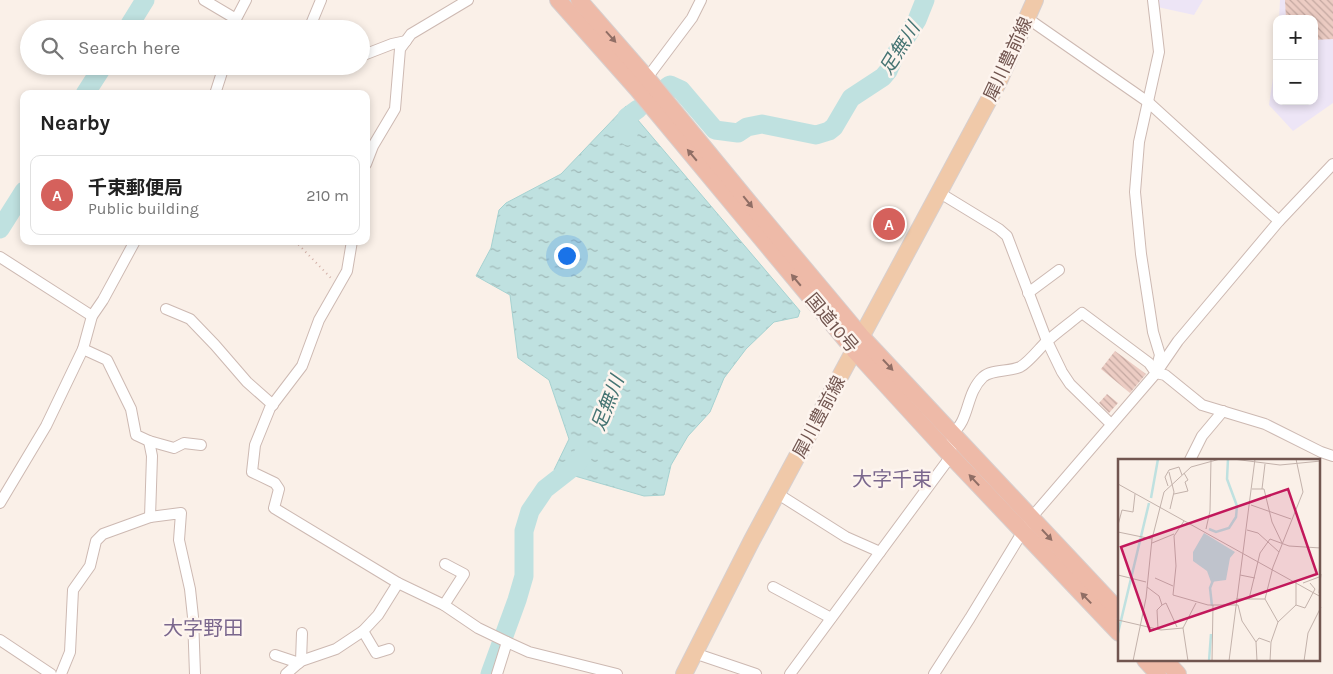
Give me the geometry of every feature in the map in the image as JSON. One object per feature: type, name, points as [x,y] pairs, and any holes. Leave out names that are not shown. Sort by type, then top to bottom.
[{"type":"highway","name":"国道10号","points":[[558,0],[858,343],[952,433],[1118,610]]},
{"type":"highway","name":"国道10号","points":[[578,0],[647,78],[746,199],[858,343],[950,456],[1118,632]]},
{"type":"highway","points":[[1147,662],[1158,674]]},
{"type":"highway","points":[[1167,662],[1178,674]]},
{"type":"main road","name":"犀川豊前線","points":[[684,674],[725,592],[999,81],[1035,0]]},
{"type":"street","points":[[204,0],[230,20]]},
{"type":"street","points":[[237,20],[246,0]]},
{"type":"street","points":[[313,20],[321,0]]},
{"type":"street","points":[[370,154],[395,109],[400,49],[411,34],[468,0]]},
{"type":"street","points":[[647,78],[692,18],[701,0]]},
{"type":"street","points":[[1153,0],[1159,52],[1139,142],[1134,192],[1140,254],[1153,332],[1160,355],[1156,373]]},
{"type":"street","points":[[1027,18],[1148,102],[1279,221]]},
{"type":"street","points":[[370,53],[406,41]]},
{"type":"street","points":[[216,90],[221,75]]},
{"type":"street","points":[[934,674],[1031,518],[1156,373],[1178,341],[1279,221],[1333,164]]},
{"type":"street","points":[[940,193],[999,229],[1006,236],[1048,341],[1070,384],[1111,424]]},
{"type":"street","points":[[0,503],[46,426],[83,349],[92,316],[103,300],[133,245]]},
{"type":"street","points":[[351,245],[347,271],[318,320],[302,366],[273,405],[255,445],[252,472],[275,482],[279,489],[274,508],[398,583],[444,605],[478,628],[529,652],[617,674]]},
{"type":"street","points":[[0,257],[92,316]]},
{"type":"street","points":[[1028,293],[1059,270]]},
{"type":"street","points":[[166,309],[190,319],[247,382],[273,405]]},
{"type":"street","points":[[790,674],[950,456],[952,433],[959,429],[964,421],[971,394],[977,383],[986,375],[1022,366],[1048,341],[1082,313],[1149,363],[1156,373],[1165,375],[1202,405],[1265,424],[1333,456]]},
{"type":"street","points":[[83,349],[106,360],[131,409],[136,435],[149,442],[174,448],[184,444],[201,445]]},
{"type":"street","points":[[1190,459],[1202,436],[1223,411]]},
{"type":"street","points":[[149,442],[152,456],[150,517]]},
{"type":"street","points":[[778,494],[846,537],[880,552]]},
{"type":"street","points":[[62,674],[70,652],[73,590],[90,566],[96,541],[103,534],[150,517],[181,513],[179,540],[190,589],[195,674]]},
{"type":"street","points":[[444,605],[464,574],[445,564]]},
{"type":"street","points":[[286,674],[300,662],[336,649],[363,631],[378,615],[398,583]]},
{"type":"street","points":[[773,587],[831,618]]},
{"type":"street","points":[[363,631],[376,654],[389,649]]},
{"type":"street","points":[[300,662],[302,633]]},
{"type":"street","points":[[0,640],[51,674]]},
{"type":"street","points":[[497,674],[507,642]]},
{"type":"street","points":[[694,653],[756,674]]},
{"type":"street","points":[[275,655],[300,662]]},
{"type":"path","points":[[299,245],[339,286]]},
{"type":"shaded area","points":[[1153,0],[1203,0],[1194,15],[1153,6]]},
{"type":"shaded area","points":[[1280,0],[1333,0],[1333,103],[1293,131],[1269,105],[1273,78],[1273,105],[1318,105],[1318,15],[1279,15]]},
{"type":"water","points":[[626,106],[800,311],[798,317],[774,322],[746,349],[724,378],[710,412],[688,436],[671,465],[664,495],[644,496],[554,470],[569,439],[549,380],[518,358],[510,295],[476,276],[491,248],[499,210],[506,203],[561,174]]},
{"type":"building","points":[[1285,0],[1333,0],[1333,39],[1318,40],[1318,15],[1286,15]]},
{"type":"building","points":[[1115,351],[1146,374],[1130,393],[1101,369]]},
{"type":"building","points":[[1107,394],[1118,403],[1109,413],[1099,403]]},
{"type":"waterway","points":[[133,20],[145,0]]},
{"type":"waterway","name":"足無川","points":[[667,87],[670,85],[681,90],[715,130],[738,133],[747,127],[762,124],[816,135],[829,131],[834,127],[851,98],[883,77],[888,71],[895,55],[917,20],[925,0]]},
{"type":"waterway","points":[[88,90],[97,75]]},
{"type":"waterway","name":"足無川","points":[[628,136],[627,117],[638,109]]},
{"type":"waterway","points":[[0,229],[20,197]]},
{"type":"waterway","name":"足無川","points":[[490,674],[524,576],[524,531],[530,511],[545,489],[577,464],[583,455]]},
{"type":"place","name":"千束郵便局","points":[[889,224]]},
{"type":"district","name":"大字千束","points":[[892,479]]},
{"type":"district","name":"大字野田","points":[[203,628]]}]
